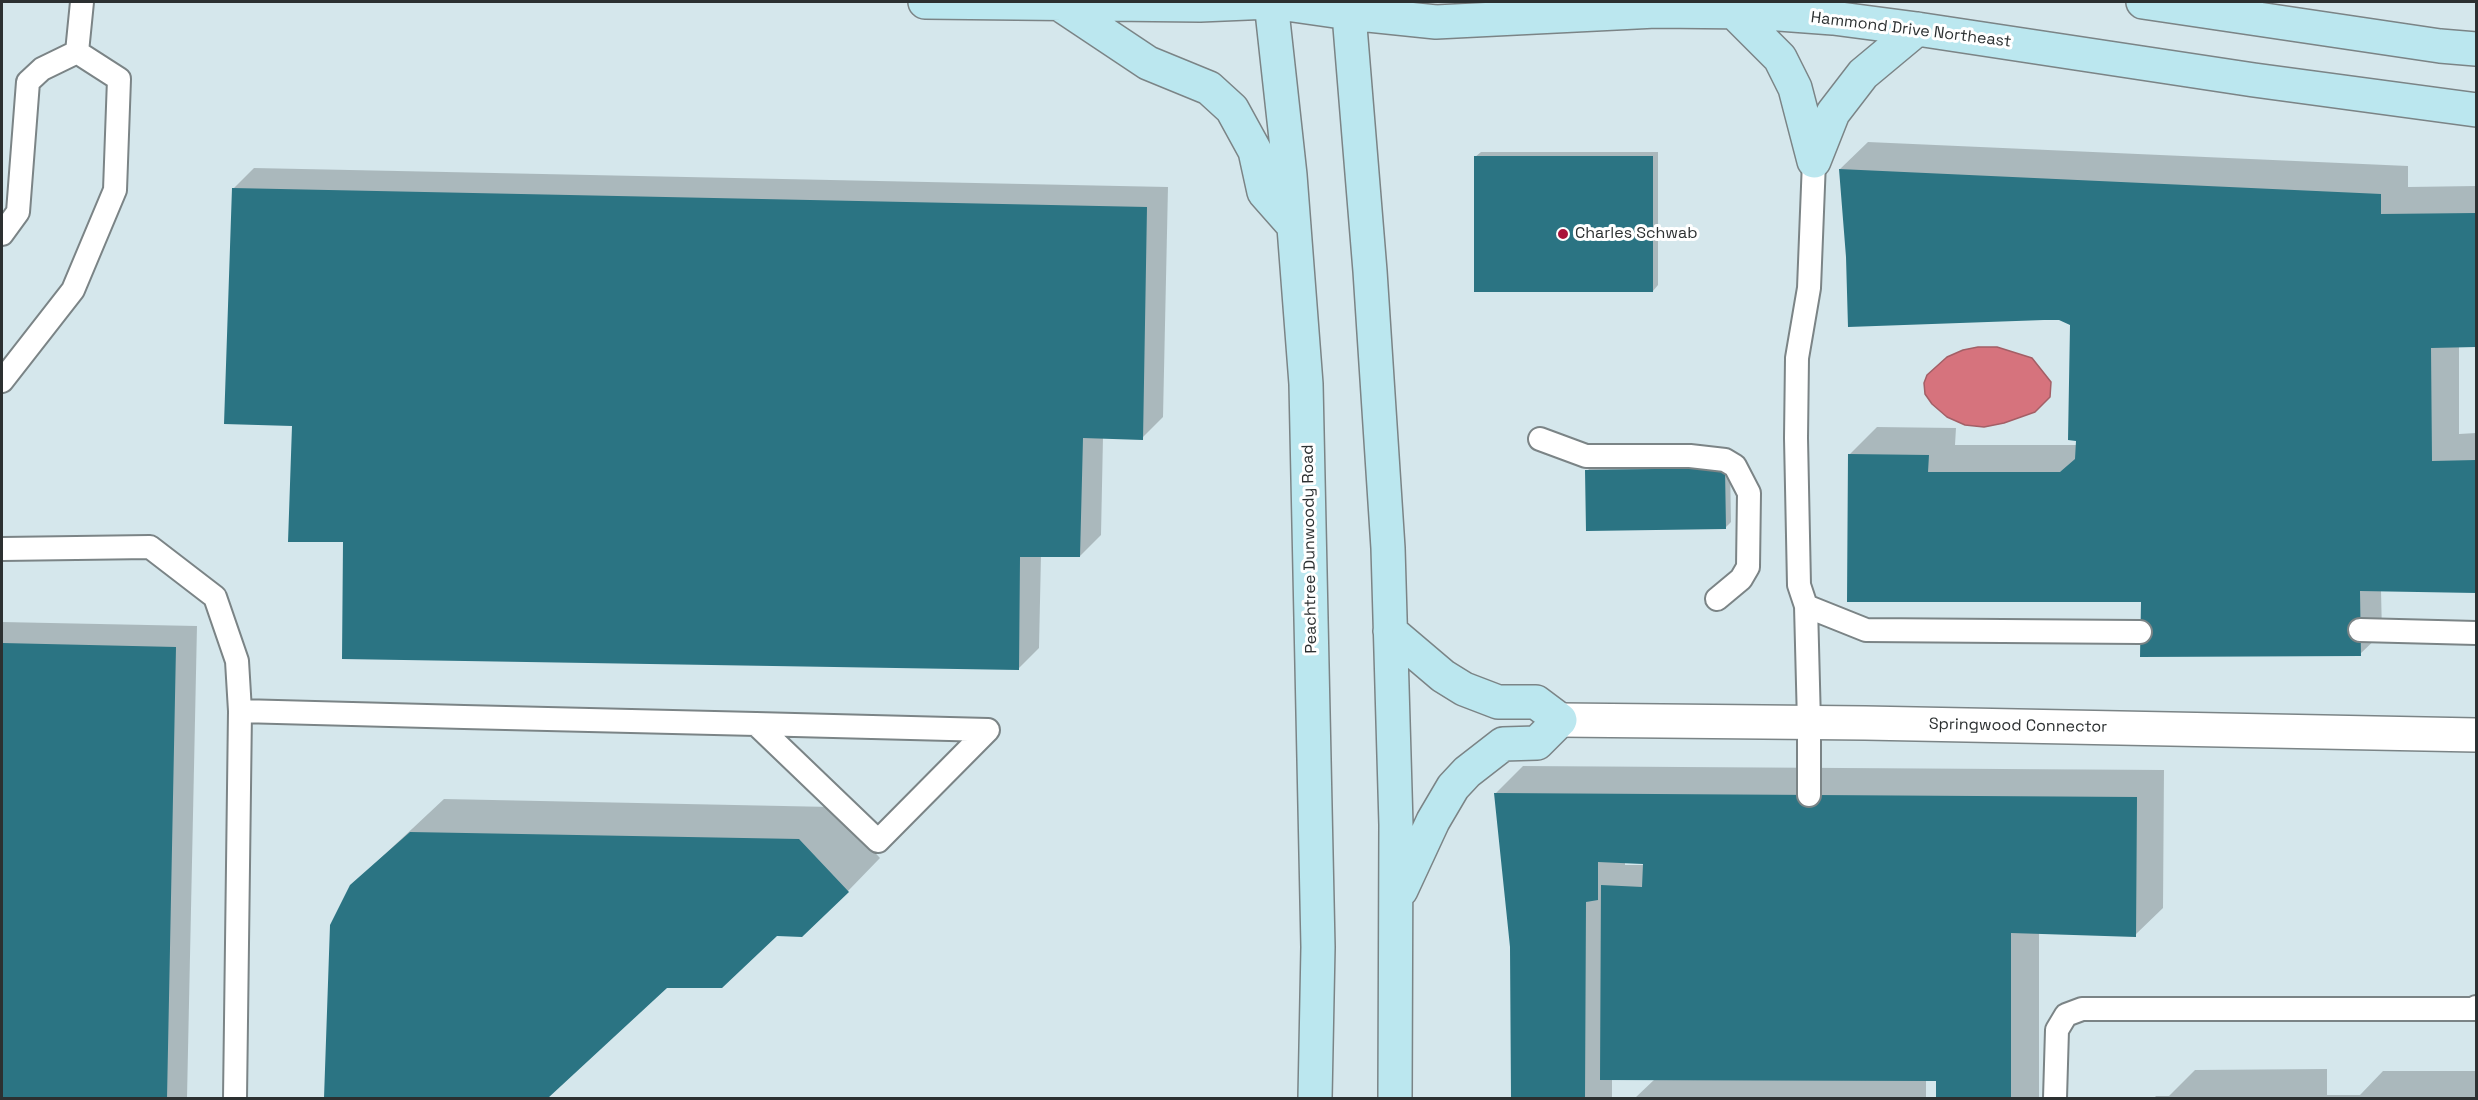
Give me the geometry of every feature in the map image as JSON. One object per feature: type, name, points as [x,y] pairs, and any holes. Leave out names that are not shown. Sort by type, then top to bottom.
[{"type":"main road","name":"Hammond Drive Northeast","points":[[925,2],[1200,5],[1271,2],[1348,7],[1436,22],[1646,11],[1734,12],[1833,18],[2217,75],[2476,110]]},
{"type":"main road","points":[[1059,2],[1148,63],[1209,88],[1232,109],[1254,151],[1264,192],[1294,226]]},
{"type":"main road","name":"Peachtree Dunwoody Road","points":[[1271,2],[1294,226],[1307,408],[1318,947],[1315,1098]]},
{"type":"main road","points":[[2143,2],[2409,42],[2476,48]]},
{"type":"main road","points":[[1348,7],[1370,271],[1388,548],[1396,825],[1395,1098]]},
{"type":"main road","points":[[1734,12],[1780,58],[1795,88],[1814,161]]},
{"type":"main road","points":[[1814,161],[1833,112],[1863,74],[1917,29]]},
{"type":"main road","points":[[1390,631],[1443,676],[1464,689],[1498,702],[1536,702],[1560,720],[1537,744],[1503,744],[1476,764],[1453,787],[1432,820],[1395,903]]},
{"type":"street","name":"Springwood Connector","points":[[1560,720],[2476,735]]},
{"type":"lane","points":[[77,52],[82,2]]},
{"type":"lane","points":[[2,234],[18,212],[28,82],[42,69],[77,52]]},
{"type":"lane","points":[[2,381],[73,290],[115,190],[119,79],[77,52]]},
{"type":"lane","points":[[1809,795],[1806,606],[1798,585],[1796,438],[1797,358],[1809,288],[1814,161]]},
{"type":"lane","points":[[1540,439],[1586,456],[1690,456],[1725,460],[1735,466],[1749,493],[1748,567],[1741,579],[1717,599]]},
{"type":"lane","points":[[2,549],[150,547],[215,597],[237,661],[240,711],[236,1098]]},
{"type":"lane","points":[[1806,606],[1866,630],[2140,632]]},
{"type":"lane","points":[[2361,630],[2476,633]]},
{"type":"lane","points":[[240,711],[756,724],[988,730],[878,842],[756,724]]},
{"type":"lane","points":[[2055,1098],[2057,1030],[2066,1015],[2082,1009],[2475,1009],[2476,1006]]},
{"type":"shaded area","points":[[2,2],[2476,2],[2476,1098],[2,1098]]},
{"type":"shaded area","points":[[1978,347],[1997,347],[2032,358],[2051,382],[2050,397],[2035,412],[2004,423],[1984,427],[1965,425],[1947,417],[1932,404],[1925,394],[1924,383],[1927,375],[1947,357]]},
{"type":"building","points":[[1474,156],[1653,156],[1653,292],[1474,292]]},
{"type":"building","points":[[1839,169],[2381,194],[2381,214],[2476,213],[2476,347],[2431,348],[2432,461],[2476,460],[2476,593],[2360,591],[2361,656],[2140,657],[2141,602],[1847,602],[1848,454],[1929,455],[1928,472],[2060,472],[2075,459],[2076,441],[2068,440],[2070,325],[2059,320],[2044,320],[1848,327],[1846,257]]},
{"type":"building","points":[[232,188],[1147,207],[1143,440],[1083,438],[1080,557],[1020,557],[1019,670],[342,659],[343,542],[288,542],[292,426],[224,424]]},
{"type":"building","points":[[1725,468],[1726,529],[1586,531],[1585,470]]},
{"type":"building","points":[[2,643],[176,647],[167,1098],[2,1098]]},
{"type":"building","points":[[1494,793],[2137,797],[2136,937],[2011,933],[2011,1098],[1936,1098],[1936,1081],[1600,1080],[1601,885],[1642,887],[1643,864],[1598,862],[1598,900],[1586,902],[1585,1098],[1511,1098],[1510,947]]},
{"type":"building","points":[[410,832],[799,839],[849,892],[802,937],[777,936],[722,988],[667,988],[548,1098],[324,1098],[330,925],[350,885]]},
{"type":"place","name":"Charles Schwab","points":[[1563,234]]}]
